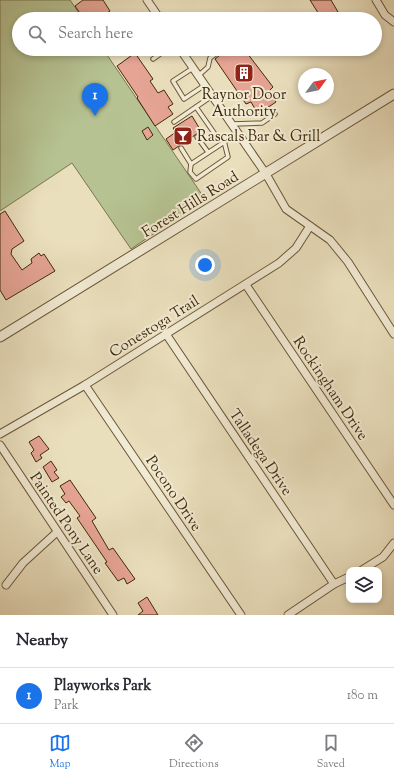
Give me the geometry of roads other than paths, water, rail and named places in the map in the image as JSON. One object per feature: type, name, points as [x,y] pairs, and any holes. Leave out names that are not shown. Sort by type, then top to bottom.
[{"type":"street","points":[[147,0],[155,12]]},
{"type":"street","points":[[376,0],[385,15],[394,22]]},
{"type":"street","points":[[185,56],[266,174],[286,208],[330,240],[348,262],[394,334]]},
{"type":"street","name":"Forest Hills Road","points":[[0,337],[394,94]]},
{"type":"street","name":"Conestoga Trail","points":[[0,434],[85,385],[279,263],[296,248],[310,226]]},
{"type":"street","name":"Rockingham Drive","points":[[246,284],[394,505]]},
{"type":"street","name":"Talladega Drive","points":[[166,334],[334,584]]},
{"type":"street","name":"Pocono Drive","points":[[85,385],[241,615]]},
{"type":"street","name":"Painted Pony Lane","points":[[0,444],[56,532],[113,615]]},
{"type":"street","points":[[6,585],[23,564],[56,532]]},
{"type":"street","points":[[367,567],[383,557],[394,543]]},
{"type":"street","points":[[288,615],[334,584],[346,578]]},
{"type":"lane","points":[[153,59],[157,56]]},
{"type":"lane","points":[[198,76],[208,67],[210,58],[213,56]]},
{"type":"lane","points":[[193,68],[173,81],[184,98],[205,85]]},
{"type":"lane","points":[[174,122],[212,96]]},
{"type":"lane","points":[[196,107],[219,140],[224,141]]},
{"type":"lane","points":[[232,124],[262,123],[275,114]]},
{"type":"lane","points":[[191,164],[238,133]]},
{"type":"lane","points":[[197,137],[208,152]]},
{"type":"lane","points":[[181,148],[191,164],[190,172],[196,179],[228,157],[224,141]]},
{"type":"place","name":"Raynor Door Authority","points":[[244,73]]},
{"type":"place","name":"Playworks Park","points":[[95,116]]},
{"type":"place","name":"Rascals Bar & Grill","points":[[183,136]]}]
